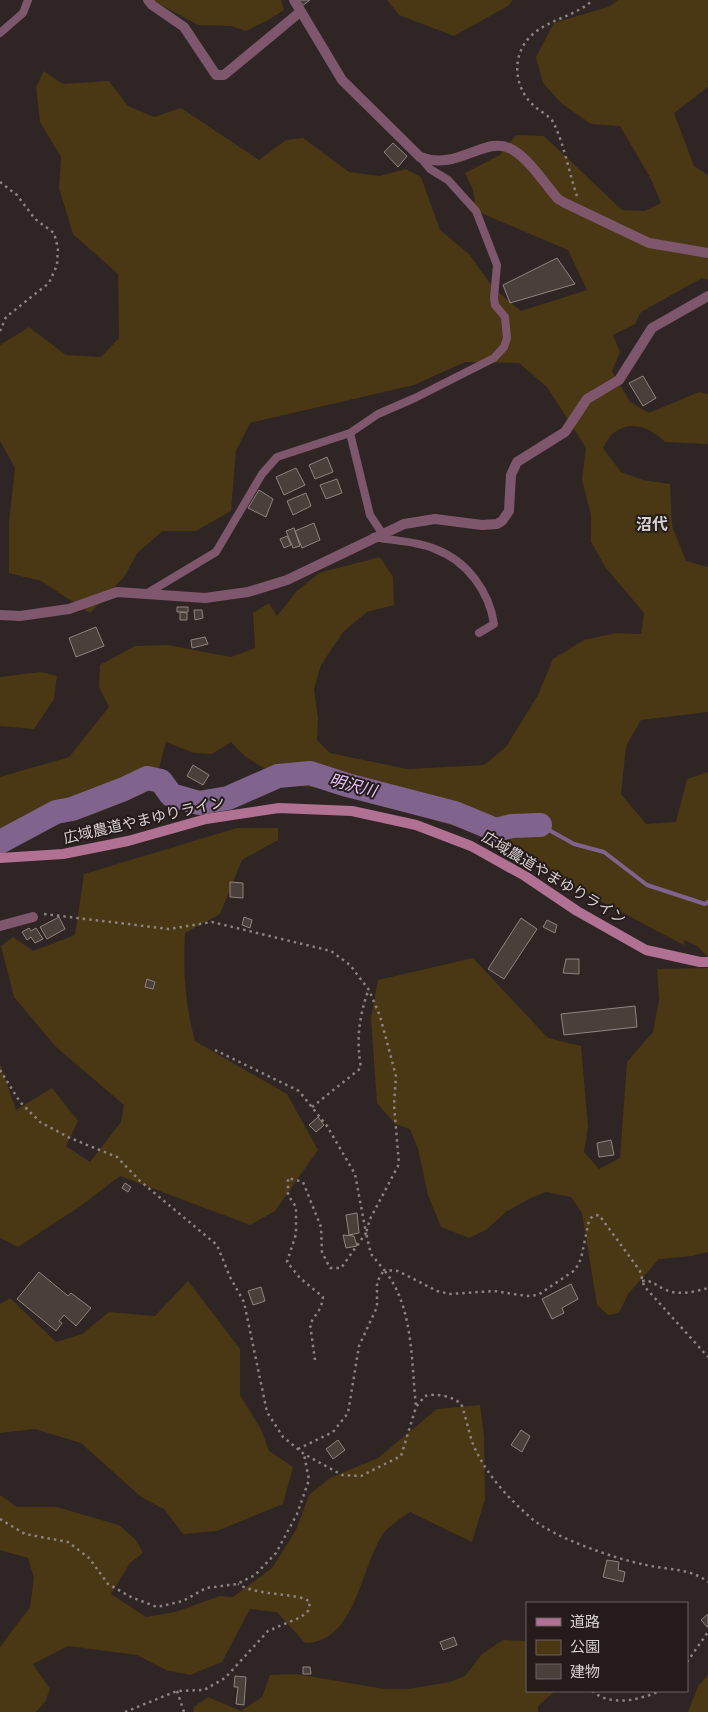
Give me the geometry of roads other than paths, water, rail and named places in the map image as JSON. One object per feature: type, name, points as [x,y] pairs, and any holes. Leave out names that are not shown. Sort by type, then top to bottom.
[{"type":"street","points":[[148,0],[152,5],[184,27],[216,75],[224,75],[300,12]]},
{"type":"street","points":[[294,0],[342,80],[420,157],[435,161],[448,161],[494,144],[504,146],[520,155],[558,198],[582,211],[649,243],[708,252]]},
{"type":"street","points":[[0,616],[20,616],[69,609],[117,592],[205,598],[248,592],[286,580],[377,535],[404,524],[428,519],[489,525],[502,521],[509,511],[511,475],[517,462],[565,432],[587,399],[618,380],[652,328],[708,296]]},
{"type":"street","name":"広域農道やまゆりライン","points":[[0,858],[63,854],[128,841],[206,819],[279,808],[352,811],[416,825],[471,846],[525,876],[577,911],[646,950],[700,962],[708,962]]},
{"type":"street","points":[[0,926],[33,916]]},
{"type":"lane","points":[[0,33],[23,13],[28,0]]},
{"type":"lane","points":[[146,594],[216,552],[262,474],[277,457],[350,433],[378,414],[415,398],[494,358],[504,347],[507,338],[505,317],[495,305],[494,298],[497,265],[476,211],[448,180],[430,169],[420,157]]},
{"type":"lane","points":[[350,433],[370,515],[377,535],[435,548],[464,567],[479,584],[492,608],[494,624],[479,633]]},
{"type":"waterway","name":"明沢川","points":[[0,842],[56,812],[72,809],[147,778],[161,781],[171,795],[199,803],[228,798],[278,776],[310,773],[347,785],[455,813],[496,830],[512,826],[540,825]]},
{"type":"waterway","name":"明沢川","points":[[540,825],[574,844],[604,852],[647,885],[705,904],[708,902]]},
{"type":"district","name":"沼代","points":[[652,524]]}]
